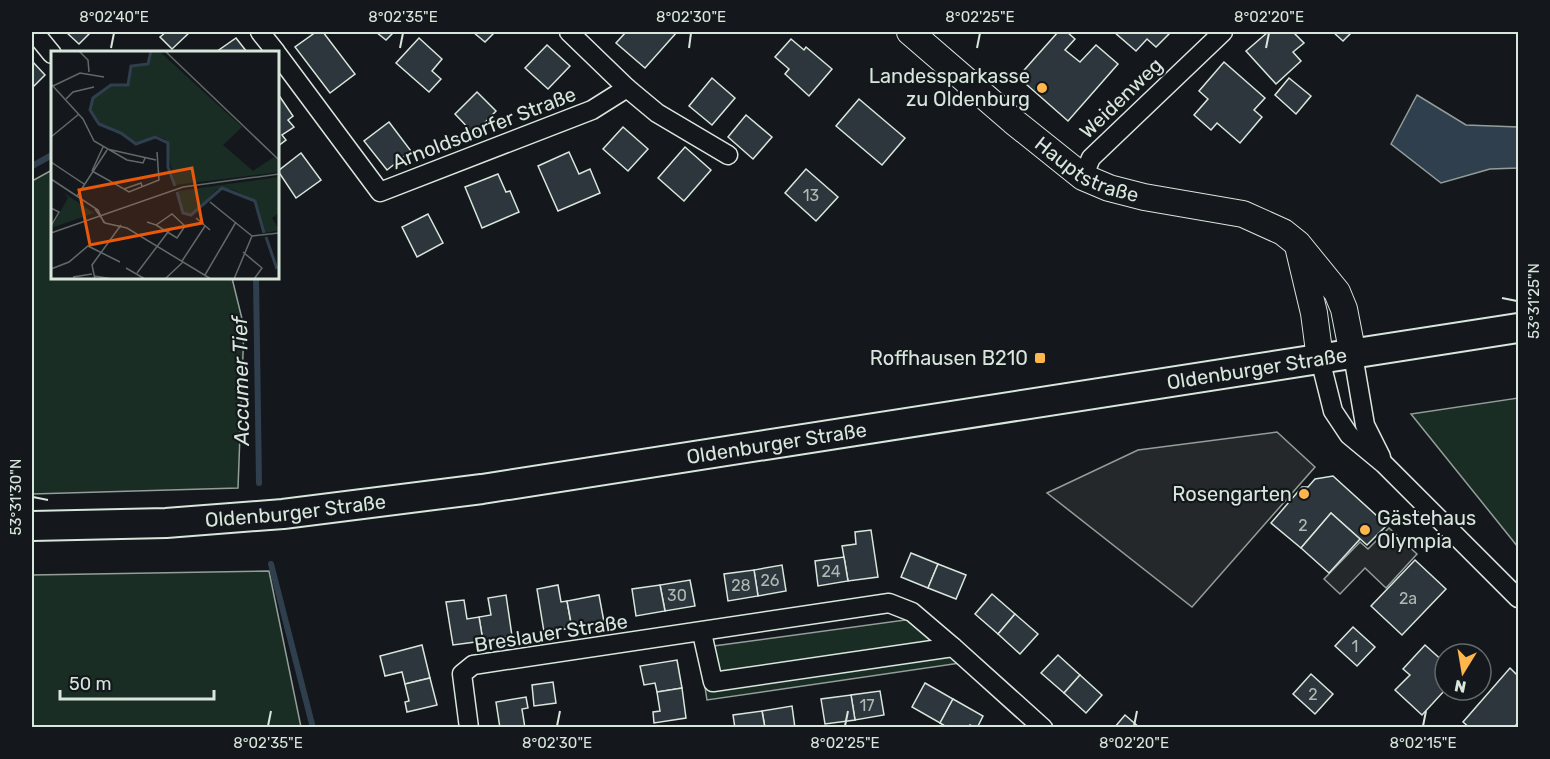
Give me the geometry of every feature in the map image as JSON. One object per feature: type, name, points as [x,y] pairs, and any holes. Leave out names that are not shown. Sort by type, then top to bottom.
[{"type":"main road","name":"Oldenburger Straße","points":[[32,526],[166,523],[283,514],[482,489],[1518,328]]},
{"type":"street","points":[[34,32],[51,53]]},
{"type":"street","name":"Arnoldsdorfer Straße","points":[[260,32],[275,51]]},
{"type":"street","points":[[569,32],[627,88],[657,113],[728,155]]},
{"type":"street","name":"Hauptstraße","points":[[910,32],[1012,121],[1083,177],[1109,188],[1144,197],[1243,214],[1270,225],[1298,244],[1337,292],[1344,309],[1353,355]]},
{"type":"street","name":"Weidenweg","points":[[1083,177],[1091,158],[1224,32]]},
{"type":"street","name":"Arnoldsdorfer Straße","points":[[279,57],[381,192],[591,110],[627,88]]},
{"type":"street","points":[[1298,244],[1314,313],[1320,359],[1333,411],[1349,435],[1384,464],[1518,598]]},
{"type":"street","points":[[1353,355],[1365,425],[1384,464]]},
{"type":"street","name":"Breslauer Straße","points":[[469,728],[462,674],[473,665],[702,633],[889,603],[912,612],[1043,728]]},
{"type":"street","points":[[702,633],[713,682],[953,647]]},
{"type":"green space","points":[[51,171],[51,279],[232,279],[244,327],[238,488],[32,494],[32,181]]},
{"type":"green space","points":[[1518,398],[1518,547],[1411,414]]},
{"type":"green space","points":[[269,571],[301,727],[32,727],[32,575]]},
{"type":"green space","points":[[927,617],[974,661],[707,700],[699,648]]},
{"type":"shaded area","points":[[1277,432],[1315,467],[1192,607],[1047,493],[1138,450]]},
{"type":"shaded area","points":[[1389,528],[1417,554],[1386,588],[1365,568],[1340,594],[1324,579],[1360,542],[1368,549]]},
{"type":"water","points":[[1417,95],[1466,125],[1518,127],[1518,168],[1490,169],[1441,183],[1391,144]]},
{"type":"building","points":[[66,32],[91,32],[79,44]]},
{"type":"building","points":[[166,32],[190,32],[172,49],[160,37]]},
{"type":"building","points":[[316,32],[323,32],[355,74],[330,93],[295,47]]},
{"type":"building","points":[[376,32],[394,32],[386,40]]},
{"type":"building","points":[[473,32],[495,32],[485,42]]},
{"type":"building","points":[[626,32],[677,32],[645,68],[616,43]]},
{"type":"building","points":[[1058,32],[1067,32],[1075,39],[1065,50],[1080,62],[1096,45],[1118,64],[1068,121],[1018,77]]},
{"type":"building","points":[[1114,32],[1171,32],[1156,47],[1147,39],[1136,51]]},
{"type":"building","points":[[1268,32],[1293,32],[1304,43],[1293,52],[1301,61],[1276,84],[1246,51]]},
{"type":"building","points":[[1333,32],[1352,32],[1343,41]]},
{"type":"building","points":[[236,38],[246,51],[217,51]]},
{"type":"building","points":[[419,38],[442,59],[432,71],[441,79],[429,92],[396,63]]},
{"type":"building","points":[[791,39],[804,50],[806,47],[832,69],[809,96],[785,74],[789,69],[775,57]]},
{"type":"building","points":[[547,45],[570,66],[548,89],[525,68]]},
{"type":"building","points":[[32,61],[45,75],[32,88]]},
{"type":"building","points":[[1224,62],[1265,98],[1254,110],[1262,117],[1240,143],[1217,123],[1211,130],[1194,115],[1208,99],[1199,91]]},
{"type":"building","points":[[712,78],[735,98],[712,125],[689,106]]},
{"type":"building","points":[[1289,78],[1311,96],[1296,114],[1275,95]]},
{"type":"building","points":[[477,92],[496,111],[474,134],[455,114]]},
{"type":"building","points":[[279,95],[293,116],[288,120],[294,127],[282,135],[286,140],[279,145]]},
{"type":"building","points":[[859,99],[905,138],[882,165],[836,126]]},
{"type":"building","points":[[746,115],[772,137],[753,159],[728,137]]},
{"type":"building","points":[[389,122],[411,151],[387,170],[364,141]]},
{"type":"building","points":[[623,127],[648,149],[628,171],[603,149]]},
{"type":"building","points":[[685,147],[711,170],[684,201],[658,178]]},
{"type":"building","points":[[569,152],[579,174],[590,169],[600,193],[558,211],[538,166]]},
{"type":"building","points":[[301,153],[321,180],[296,198],[279,170]]},
{"type":"building","points":[[806,169],[838,197],[816,221],[785,193]]},
{"type":"building","points":[[498,174],[506,192],[510,191],[519,212],[482,228],[465,187]]},
{"type":"building","points":[[428,214],[443,243],[417,257],[402,227]]},
{"type":"building","points":[[1333,476],[1387,525],[1367,545],[1331,513],[1301,548],[1271,523],[1302,487],[1308,487],[1315,479]]},
{"type":"building","points":[[1331,513],[1360,539],[1329,573],[1301,548]]},
{"type":"building","points":[[871,530],[878,577],[848,581],[842,546],[856,544],[855,532]]},
{"type":"building","points":[[911,553],[938,564],[928,588],[901,577]]},
{"type":"building","points":[[844,557],[848,581],[818,586],[815,561]]},
{"type":"building","points":[[1415,560],[1446,589],[1402,635],[1371,606]]},
{"type":"building","points":[[938,564],[966,575],[956,599],[928,588]]},
{"type":"building","points":[[782,565],[786,591],[758,596],[754,570]]},
{"type":"building","points":[[754,570],[758,596],[728,601],[724,574]]},
{"type":"building","points":[[690,580],[695,606],[665,611],[660,585]]},
{"type":"building","points":[[558,585],[561,602],[567,601],[572,628],[544,632],[537,589]]},
{"type":"building","points":[[660,585],[665,611],[636,616],[632,589]]},
{"type":"building","points":[[992,594],[1015,614],[998,634],[975,614]]},
{"type":"building","points":[[506,595],[512,636],[483,641],[479,617],[491,615],[488,598]]},
{"type":"building","points":[[599,595],[604,622],[572,628],[567,601]]},
{"type":"building","points":[[464,600],[467,619],[479,617],[483,641],[453,645],[446,602]]},
{"type":"building","points":[[1015,614],[1038,634],[1020,654],[998,634]]},
{"type":"building","points":[[1353,627],[1375,647],[1357,666],[1335,646]]},
{"type":"building","points":[[422,645],[430,678],[405,684],[402,672],[385,676],[380,656]]},
{"type":"building","points":[[1425,645],[1433,652],[1434,702],[1422,715],[1395,690],[1410,675],[1403,669]]},
{"type":"building","points":[[1058,655],[1080,675],[1064,693],[1041,673]]},
{"type":"building","points":[[677,660],[682,688],[657,692],[655,683],[644,685],[640,666]]},
{"type":"building","points":[[1510,668],[1518,676],[1518,722],[1514,728],[1470,728],[1463,722],[1480,702],[1493,702],[1493,688]]},
{"type":"building","points":[[1311,674],[1333,694],[1315,714],[1293,694]]},
{"type":"building","points":[[1080,675],[1102,695],[1086,713],[1064,693]]},
{"type":"building","points":[[430,678],[437,705],[407,712],[405,702],[409,701],[405,684]]},
{"type":"building","points":[[553,682],[556,703],[534,706],[532,685]]},
{"type":"building","points":[[925,683],[953,699],[940,723],[912,707]]},
{"type":"building","points":[[682,688],[686,718],[654,723],[653,712],[660,711],[657,692]]},
{"type":"building","points":[[880,691],[884,715],[855,720],[851,695]]},
{"type":"building","points":[[851,695],[855,720],[825,724],[821,699]]},
{"type":"building","points":[[526,697],[528,708],[522,709],[525,728],[500,728],[496,702]]},
{"type":"building","points":[[953,699],[983,716],[977,728],[970,725],[969,728],[948,728],[940,723]]},
{"type":"building","points":[[792,706],[795,728],[765,728],[762,711]]},
{"type":"building","points":[[762,711],[765,728],[735,728],[733,715]]},
{"type":"building","points":[[1125,715],[1140,728],[1114,728]]},
{"type":"waterway","name":"Accumer Tief","points":[[32,166],[51,156]]},
{"type":"waterway","name":"Accumer Tief","points":[[256,279],[259,483]]},
{"type":"waterway","name":"Accumer Tief","points":[[271,564],[313,728]]},
{"type":"place","name":"Landessparkasse zu Oldenburg","points":[[1042,88]]},
{"type":"place","name":"Roffhausen B210","points":[[1040,358]]},
{"type":"place","name":"Rosengarten","points":[[1304,494]]},
{"type":"place","name":"Gästehaus Olympia","points":[[1365,530]]}]
